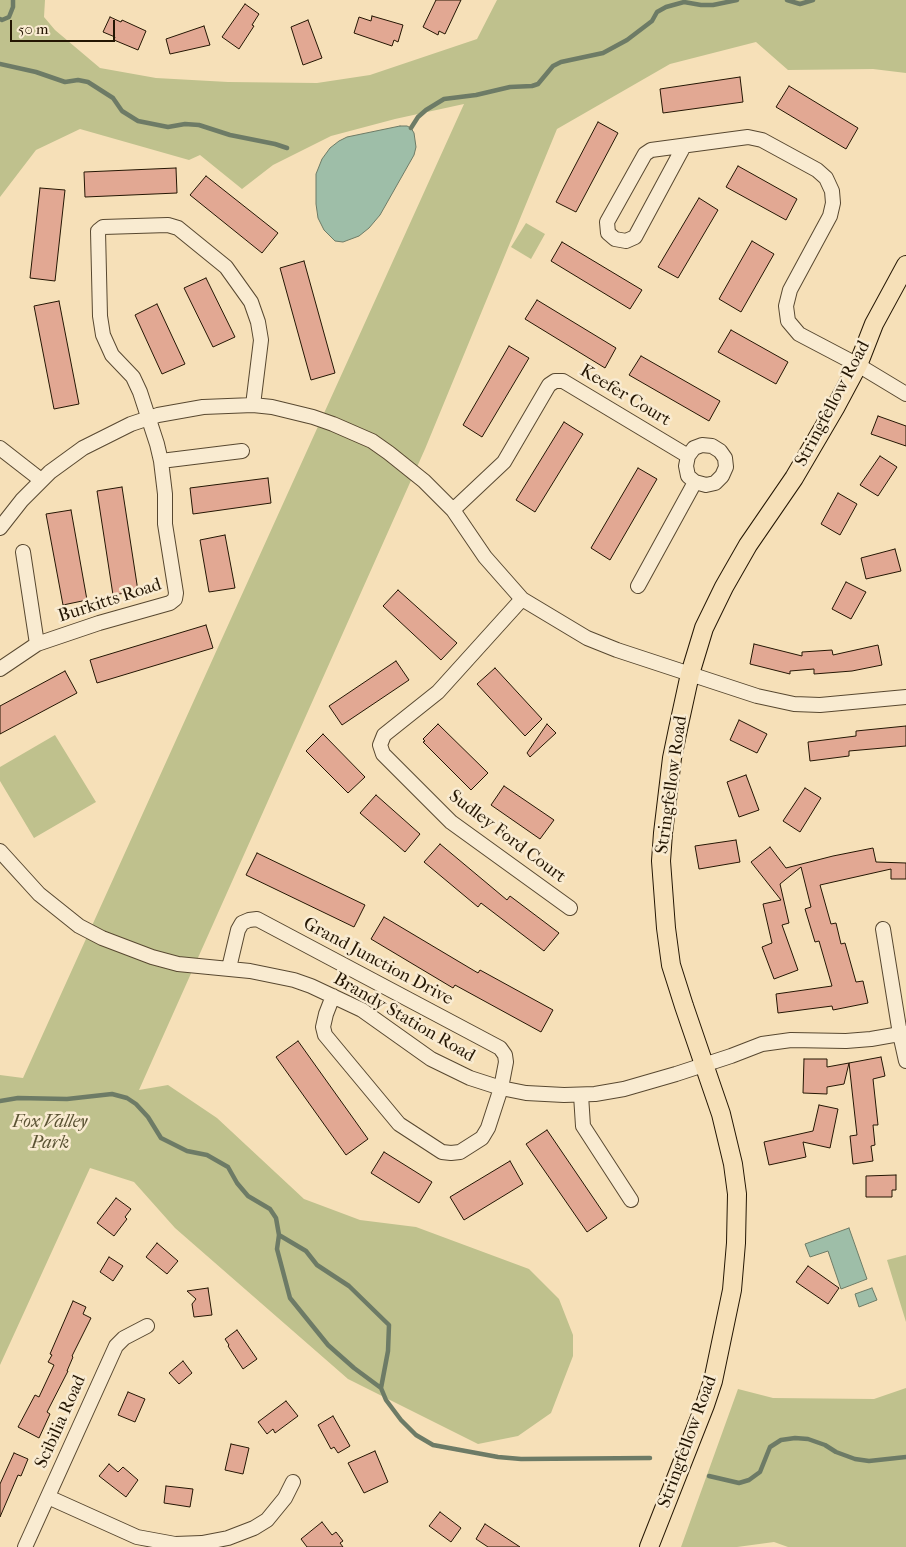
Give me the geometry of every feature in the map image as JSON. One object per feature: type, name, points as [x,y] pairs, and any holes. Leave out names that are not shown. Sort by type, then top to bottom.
[{"type":"main road","name":"Stringfellow Road","points":[[649,1547],[705,1405],[715,1371],[732,1290],[736,1242],[737,1194],[733,1164],[721,1114],[671,965],[666,928],[661,861],[672,758],[690,674],[704,628],[724,587],[748,545],[794,478],[858,365],[874,324],[906,265]]},
{"type":"street","points":[[684,146],[635,237],[626,242],[615,239],[608,232],[608,222],[644,154],[651,150],[756,137],[817,170],[826,178],[832,191],[833,203],[830,216],[790,290],[786,306],[788,321],[798,334],[858,365],[906,394]]},
{"type":"street","name":"Burkitts Road","points":[[0,669],[37,644],[170,603],[175,599],[176,593],[165,524],[165,494],[161,461],[140,392],[133,377],[112,355],[103,336],[100,316],[98,231],[103,226],[168,225],[178,228],[226,267],[251,302],[258,322],[261,340],[254,405]]},
{"type":"street","name":"Keefer Court","points":[[453,510],[504,462],[549,386],[555,381],[563,381],[688,456]]},
{"type":"street","points":[[0,528],[41,480],[83,448],[108,435],[148,418],[203,407],[254,405],[272,407],[313,417],[346,429],[372,442],[405,465],[453,510],[485,557],[522,599],[550,618],[586,638],[757,696],[794,704],[820,705],[906,697]]},
{"type":"street","points":[[702,445],[712,446],[720,451],[725,458],[726,467],[722,476],[715,483],[706,485],[695,482],[688,476],[686,466],[688,456],[694,448],[702,445]]},
{"type":"street","points":[[0,448],[41,480]]},
{"type":"street","points":[[161,461],[242,450]]},
{"type":"street","points":[[638,586],[695,482]]},
{"type":"street","name":"Burkitts Road","points":[[23,552],[37,644]]},
{"type":"street","name":"Sudley Ford Court","points":[[522,599],[438,692],[384,735],[380,745],[383,754],[451,822],[570,908]]},
{"type":"street","name":"Brandy Station Road","points":[[0,851],[39,894],[79,926],[102,938],[135,952],[178,964],[229,968],[272,974],[294,980],[362,1010],[431,1059],[470,1078],[501,1088],[526,1093],[594,1094],[624,1089],[704,1065],[762,1044],[791,1040],[846,1041],[903,1033]]},
{"type":"street","name":"Grand Junction Drive","points":[[229,968],[238,930],[242,923],[256,919],[500,1048],[505,1055],[506,1062],[501,1088],[488,1128],[482,1138],[460,1152],[442,1152],[399,1124],[325,1035],[323,1027],[333,996]]},
{"type":"street","points":[[882,929],[903,1033],[906,1061]]},
{"type":"street","points":[[581,1095],[583,1126],[631,1200]]},
{"type":"street","name":"Scibilia Road","points":[[25,1547],[116,1346],[124,1338],[147,1326]]},
{"type":"street","points":[[48,1497],[137,1537],[175,1544],[202,1544],[228,1538],[254,1528],[267,1520],[286,1498],[293,1482]]},
{"type":"green space","name":"Fox Valley Park","points":[[0,0],[45,0],[44,17],[55,30],[100,68],[156,78],[228,82],[317,83],[370,75],[477,39],[497,0],[906,0],[906,73],[873,69],[788,70],[756,42],[670,64],[557,129],[425,449],[139,1090],[168,1085],[217,1118],[304,1199],[360,1220],[416,1227],[529,1269],[559,1299],[573,1335],[573,1356],[551,1413],[518,1436],[478,1444],[348,1379],[175,1228],[134,1182],[90,1168],[0,1365],[0,1075],[23,1078],[464,104],[395,119],[331,136],[273,165],[242,189],[200,155],[189,160],[80,129],[36,150],[0,197]]},
{"type":"green space","points":[[526,223],[545,234],[531,259],[511,247]]},
{"type":"green space","points":[[55,735],[96,802],[34,838],[0,781],[0,767]]},
{"type":"green space","points":[[906,1255],[906,1322],[887,1260]]},
{"type":"green space","points":[[906,1388],[906,1547],[788,1547],[774,1542],[737,1547],[681,1547],[738,1389],[773,1398],[874,1399]]},
{"type":"shaded area","points":[[400,126],[411,128],[414,133],[416,147],[414,155],[380,215],[369,228],[359,236],[343,242],[335,241],[324,230],[318,218],[316,174],[322,159],[330,148],[347,137]]},
{"type":"shaded area","points":[[849,1228],[867,1279],[841,1289],[828,1251],[810,1257],[805,1244]]},
{"type":"shaded area","points":[[872,1288],[877,1300],[859,1307],[855,1294]]},
{"type":"building","points":[[436,0],[461,0],[445,34],[439,31],[438,35],[423,27]]},
{"type":"building","points":[[245,4],[259,14],[252,25],[254,26],[239,49],[222,37]]},
{"type":"building","points":[[372,16],[403,25],[398,42],[394,40],[392,46],[354,33],[359,17],[371,21]]},
{"type":"building","points":[[110,17],[121,22],[122,20],[146,31],[138,50],[114,40],[115,37],[103,32]]},
{"type":"building","points":[[308,20],[322,58],[303,65],[291,27]]},
{"type":"building","points":[[204,26],[210,45],[170,54],[166,39]]},
{"type":"building","points":[[740,77],[743,102],[663,113],[660,89]]},
{"type":"building","points":[[789,86],[858,128],[846,149],[776,107]]},
{"type":"building","points":[[598,122],[618,133],[576,212],[556,202]]},
{"type":"building","points":[[738,166],[797,199],[786,220],[726,187]]},
{"type":"building","points":[[176,168],[177,193],[85,197],[84,172]]},
{"type":"building","points":[[206,176],[278,233],[262,253],[190,195]]},
{"type":"building","points":[[40,188],[65,190],[55,281],[30,278]]},
{"type":"building","points":[[699,198],[718,210],[678,278],[658,267]]},
{"type":"building","points":[[752,241],[774,254],[741,312],[719,299]]},
{"type":"building","points":[[562,242],[642,290],[630,309],[551,261]]},
{"type":"building","points":[[304,261],[335,373],[311,380],[280,268]]},
{"type":"building","points":[[206,278],[235,337],[213,347],[184,288]]},
{"type":"building","points":[[537,300],[616,348],[605,368],[525,319]]},
{"type":"building","points":[[59,301],[79,404],[54,409],[34,306]]},
{"type":"building","points":[[157,304],[185,364],[162,374],[135,315]]},
{"type":"building","points":[[731,330],[788,362],[776,384],[718,352]]},
{"type":"building","points":[[509,346],[529,358],[482,437],[463,425]]},
{"type":"building","points":[[641,356],[720,401],[709,421],[629,375]]},
{"type":"building","points":[[878,416],[906,426],[906,446],[871,434]]},
{"type":"building","points":[[564,422],[583,434],[535,512],[516,500]]},
{"type":"building","points":[[880,456],[897,467],[878,496],[860,485]]},
{"type":"building","points":[[638,468],[657,479],[610,560],[591,548]]},
{"type":"building","points":[[268,478],[271,503],[193,514],[190,488]]},
{"type":"building","points":[[122,487],[138,591],[113,595],[97,491]]},
{"type":"building","points":[[838,493],[857,504],[840,535],[821,524]]},
{"type":"building","points":[[71,510],[87,600],[63,605],[46,514]]},
{"type":"building","points":[[225,535],[235,588],[209,592],[200,540]]},
{"type":"building","points":[[895,549],[901,571],[866,579],[861,558]]},
{"type":"building","points":[[846,582],[866,592],[851,619],[832,609]]},
{"type":"building","points":[[398,590],[457,643],[441,660],[383,606]]},
{"type":"building","points":[[206,625],[213,648],[97,683],[90,660]]},
{"type":"building","points":[[754,644],[802,656],[802,652],[832,650],[833,655],[878,645],[882,665],[852,671],[814,674],[814,669],[790,671],[790,674],[750,664]]},
{"type":"building","points":[[396,661],[409,680],[342,725],[329,706]]},
{"type":"building","points":[[495,668],[542,719],[525,736],[477,684]]},
{"type":"building","points":[[65,671],[77,693],[0,734],[0,706]]},
{"type":"building","points":[[739,720],[767,734],[757,753],[730,740]]},
{"type":"building","points":[[438,724],[488,773],[471,790],[423,742],[425,741],[423,739]]},
{"type":"building","points":[[547,724],[556,733],[530,757],[527,753]]},
{"type":"building","points":[[906,726],[906,746],[849,751],[849,756],[810,761],[808,742],[856,736],[856,731]]},
{"type":"building","points":[[323,734],[365,777],[348,793],[306,751]]},
{"type":"building","points":[[746,775],[759,810],[739,817],[727,782]]},
{"type":"building","points":[[504,786],[554,820],[540,839],[491,805]]},
{"type":"building","points":[[805,788],[821,798],[800,832],[783,821]]},
{"type":"building","points":[[376,795],[420,834],[405,852],[360,813]]},
{"type":"building","points":[[736,840],[740,862],[699,869],[695,846]]},
{"type":"building","points":[[440,844],[507,900],[510,896],[559,933],[544,951],[481,903],[478,907],[424,862]]},
{"type":"building","points":[[770,847],[786,868],[873,848],[876,862],[906,863],[906,879],[891,879],[891,869],[820,885],[831,924],[836,923],[841,944],[845,943],[856,982],[863,981],[868,1003],[833,1010],[832,1006],[778,1013],[776,994],[832,986],[819,941],[815,942],[805,909],[811,907],[801,867],[780,884],[789,923],[782,925],[798,970],[774,979],[762,947],[772,943],[763,904],[781,900],[751,862]]},
{"type":"building","points":[[257,853],[365,905],[354,927],[246,875]]},
{"type":"building","points":[[384,917],[478,973],[480,970],[553,1010],[541,1032],[455,985],[453,988],[371,939]]},
{"type":"building","points":[[298,1041],[368,1139],[346,1155],[276,1057]]},
{"type":"building","points":[[881,1057],[885,1076],[873,1079],[878,1125],[873,1125],[875,1145],[871,1146],[873,1161],[853,1164],[850,1136],[857,1135],[849,1063]]},
{"type":"building","points":[[804,1059],[827,1059],[827,1067],[849,1063],[844,1084],[827,1087],[827,1094],[803,1093]]},
{"type":"building","points":[[819,1105],[838,1109],[830,1148],[803,1142],[806,1157],[769,1165],[764,1142],[813,1131]]},
{"type":"building","points":[[547,1130],[607,1218],[587,1232],[526,1144]]},
{"type":"building","points":[[384,1152],[432,1182],[419,1203],[371,1173]]},
{"type":"building","points":[[510,1161],[523,1184],[464,1220],[450,1197]]},
{"type":"building","points":[[896,1175],[896,1190],[892,1190],[892,1197],[866,1197],[866,1176]]},
{"type":"building","points":[[116,1198],[131,1209],[125,1217],[127,1219],[114,1236],[97,1223]]},
{"type":"building","points":[[157,1243],[178,1261],[167,1274],[146,1257]]},
{"type":"building","points":[[109,1257],[123,1266],[113,1281],[100,1272]]},
{"type":"building","points":[[808,1266],[839,1288],[828,1304],[796,1282]]},
{"type":"building","points":[[208,1288],[212,1315],[194,1317],[192,1304],[196,1299],[187,1291]]},
{"type":"building","points":[[73,1301],[86,1307],[83,1314],[91,1318],[72,1356],[68,1371],[47,1412],[50,1414],[39,1438],[18,1427],[35,1395],[39,1397],[54,1365],[48,1362],[52,1355],[50,1354]]},
{"type":"building","points":[[237,1330],[257,1359],[243,1369],[225,1339]]},
{"type":"building","points":[[183,1361],[192,1373],[179,1384],[169,1373]]},
{"type":"building","points":[[128,1392],[145,1399],[135,1422],[118,1415]]},
{"type":"building","points":[[286,1401],[298,1416],[275,1433],[273,1429],[267,1434],[258,1422]]},
{"type":"building","points":[[333,1416],[350,1446],[338,1453],[334,1447],[331,1449],[318,1425]]},
{"type":"building","points":[[231,1444],[249,1448],[243,1474],[225,1470]]},
{"type":"building","points":[[375,1451],[388,1482],[364,1493],[348,1463]]},
{"type":"building","points":[[14,1453],[28,1459],[21,1476],[18,1475],[0,1517],[0,1484]]},
{"type":"building","points":[[109,1464],[118,1472],[123,1467],[138,1480],[126,1497],[99,1476]]},
{"type":"building","points":[[166,1486],[193,1489],[190,1507],[164,1503]]},
{"type":"building","points":[[440,1512],[461,1528],[451,1542],[429,1526]]},
{"type":"building","points":[[322,1522],[332,1535],[336,1532],[343,1541],[340,1543],[343,1547],[307,1547],[301,1539]]},
{"type":"building","points":[[485,1524],[520,1547],[488,1547],[476,1539]]},
{"type":"waterway","points":[[0,19],[9,17],[13,7],[13,0]]},
{"type":"waterway","points":[[411,128],[418,117],[444,99],[538,84],[553,66],[561,62],[603,53],[627,40],[652,21],[657,12],[666,7],[684,2],[713,5],[737,0]]},
{"type":"waterway","points":[[787,0],[800,4],[813,0]]},
{"type":"waterway","points":[[0,64],[36,72],[65,82],[78,80],[88,82],[113,98],[122,111],[138,121],[168,127],[185,124],[199,125],[230,135],[287,148]]},
{"type":"waterway","points":[[0,1101],[18,1098],[67,1099],[112,1094],[127,1098],[136,1104],[148,1117],[161,1138],[187,1151],[207,1155],[228,1167],[237,1183],[248,1196],[270,1209],[276,1218],[279,1235],[277,1249],[290,1298],[328,1345],[381,1388],[386,1400],[401,1420],[416,1435],[433,1445],[498,1457],[521,1459],[650,1458]]},
{"type":"waterway","points":[[279,1235],[306,1251],[317,1265],[349,1286],[389,1325],[388,1351],[381,1388]]},
{"type":"waterway","points":[[709,1476],[739,1483],[749,1480],[760,1472],[770,1447],[781,1440],[795,1438],[808,1439],[855,1459],[869,1461],[906,1457]]}]
